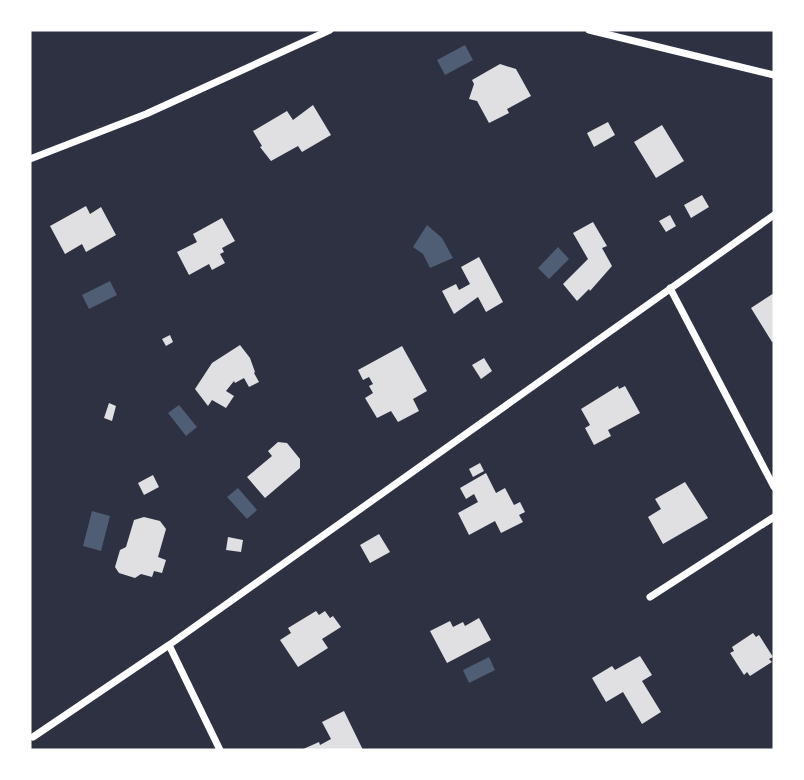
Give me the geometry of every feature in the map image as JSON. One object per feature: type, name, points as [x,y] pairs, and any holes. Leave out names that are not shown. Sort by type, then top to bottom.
[{"type":"street","points":[[30,159],[157,109],[330,30]]},
{"type":"street","points":[[589,30],[774,75]]},
{"type":"street","points":[[33,737],[169,645],[774,215]]},
{"type":"street","points":[[670,288],[774,487]]},
{"type":"street","points":[[650,597],[774,517]]},
{"type":"street","points":[[169,645],[220,750]]},
{"type":"water","points":[[465,45],[473,60],[445,75],[437,60]]},
{"type":"water","points":[[427,225],[442,238],[453,258],[430,268],[423,254],[413,247]]},
{"type":"water","points":[[558,247],[569,259],[549,279],[538,268]]},
{"type":"water","points":[[110,281],[117,295],[89,309],[82,295]]},
{"type":"water","points":[[179,405],[197,427],[186,436],[168,413]]},
{"type":"water","points":[[238,488],[257,510],[247,519],[227,497]]},
{"type":"water","points":[[92,511],[110,516],[101,551],[83,546]]},
{"type":"water","points":[[489,657],[495,670],[469,683],[463,670]]},
{"type":"building","points":[[500,64],[516,69],[531,96],[507,109],[509,113],[489,123],[477,101],[469,99],[474,84],[472,80]]},
{"type":"building","points":[[313,105],[331,135],[302,152],[298,146],[271,161],[260,147],[262,146],[253,131],[287,111],[293,120]]},
{"type":"building","points":[[608,122],[615,135],[594,147],[587,133]]},
{"type":"building","points":[[662,125],[684,161],[656,178],[634,142]]},
{"type":"building","points":[[702,195],[709,207],[691,218],[684,205]]},
{"type":"building","points":[[86,206],[90,214],[101,207],[116,235],[86,252],[82,244],[65,254],[50,226]]},
{"type":"building","points":[[670,215],[676,226],[666,232],[659,221]]},
{"type":"building","points":[[222,218],[235,241],[222,248],[224,252],[220,254],[225,263],[212,270],[209,264],[189,275],[177,252],[197,242],[193,234]]},
{"type":"building","points":[[593,222],[607,246],[602,248],[612,266],[590,291],[589,289],[577,301],[563,284],[588,259],[573,233]]},
{"type":"building","points":[[479,257],[503,302],[486,312],[478,297],[454,314],[442,291],[456,284],[459,290],[470,284],[461,267]]},
{"type":"building","points":[[774,293],[774,341],[772,342],[751,308]]},
{"type":"building","points":[[170,335],[173,342],[166,346],[162,339]]},
{"type":"building","points":[[240,345],[250,358],[259,382],[249,387],[244,378],[235,383],[234,381],[226,391],[234,396],[226,408],[212,400],[208,406],[195,389],[212,363]]},
{"type":"building","points":[[402,346],[427,391],[413,399],[419,411],[398,422],[391,411],[377,418],[365,398],[373,393],[369,386],[373,384],[369,377],[363,380],[358,370]]},
{"type":"building","points":[[484,358],[492,371],[481,379],[472,365]]},
{"type":"building","points":[[618,386],[619,389],[625,386],[640,413],[608,430],[611,436],[594,445],[585,428],[590,425],[581,409]]},
{"type":"building","points":[[109,403],[116,406],[112,421],[104,418]]},
{"type":"building","points":[[278,442],[287,443],[300,459],[300,468],[265,498],[247,477],[272,456],[268,451]]},
{"type":"building","points":[[480,463],[484,471],[473,477],[469,469]]},
{"type":"building","points":[[486,473],[496,493],[505,488],[514,505],[520,502],[525,512],[519,515],[523,522],[501,533],[495,521],[469,535],[458,513],[478,502],[474,494],[466,499],[460,488]]},
{"type":"building","points":[[153,475],[159,487],[144,495],[138,483]]},
{"type":"building","points":[[685,482],[708,518],[663,544],[648,517],[661,509],[655,499]]},
{"type":"building","points":[[144,517],[160,521],[166,529],[158,557],[166,560],[162,573],[154,571],[152,577],[141,574],[135,578],[119,573],[115,567],[120,550],[126,547],[134,520]]},
{"type":"building","points":[[379,534],[390,552],[370,563],[360,545]]},
{"type":"building","points":[[228,537],[243,540],[241,552],[226,550]]},
{"type":"building","points":[[316,611],[319,615],[325,611],[330,618],[333,616],[341,627],[322,639],[328,648],[298,667],[280,640],[291,633],[288,628]]},
{"type":"building","points":[[479,618],[491,640],[447,663],[430,631],[450,621],[453,627],[463,622],[465,626]]},
{"type":"building","points":[[753,633],[756,637],[759,635],[773,657],[769,659],[772,662],[750,676],[747,672],[744,675],[730,653],[734,651],[732,647]]},
{"type":"building","points":[[640,656],[652,675],[642,681],[661,712],[642,724],[623,692],[606,702],[592,678],[612,666],[615,670]]},
{"type":"building","points":[[344,711],[363,750],[301,750],[331,739],[322,722]]}]
